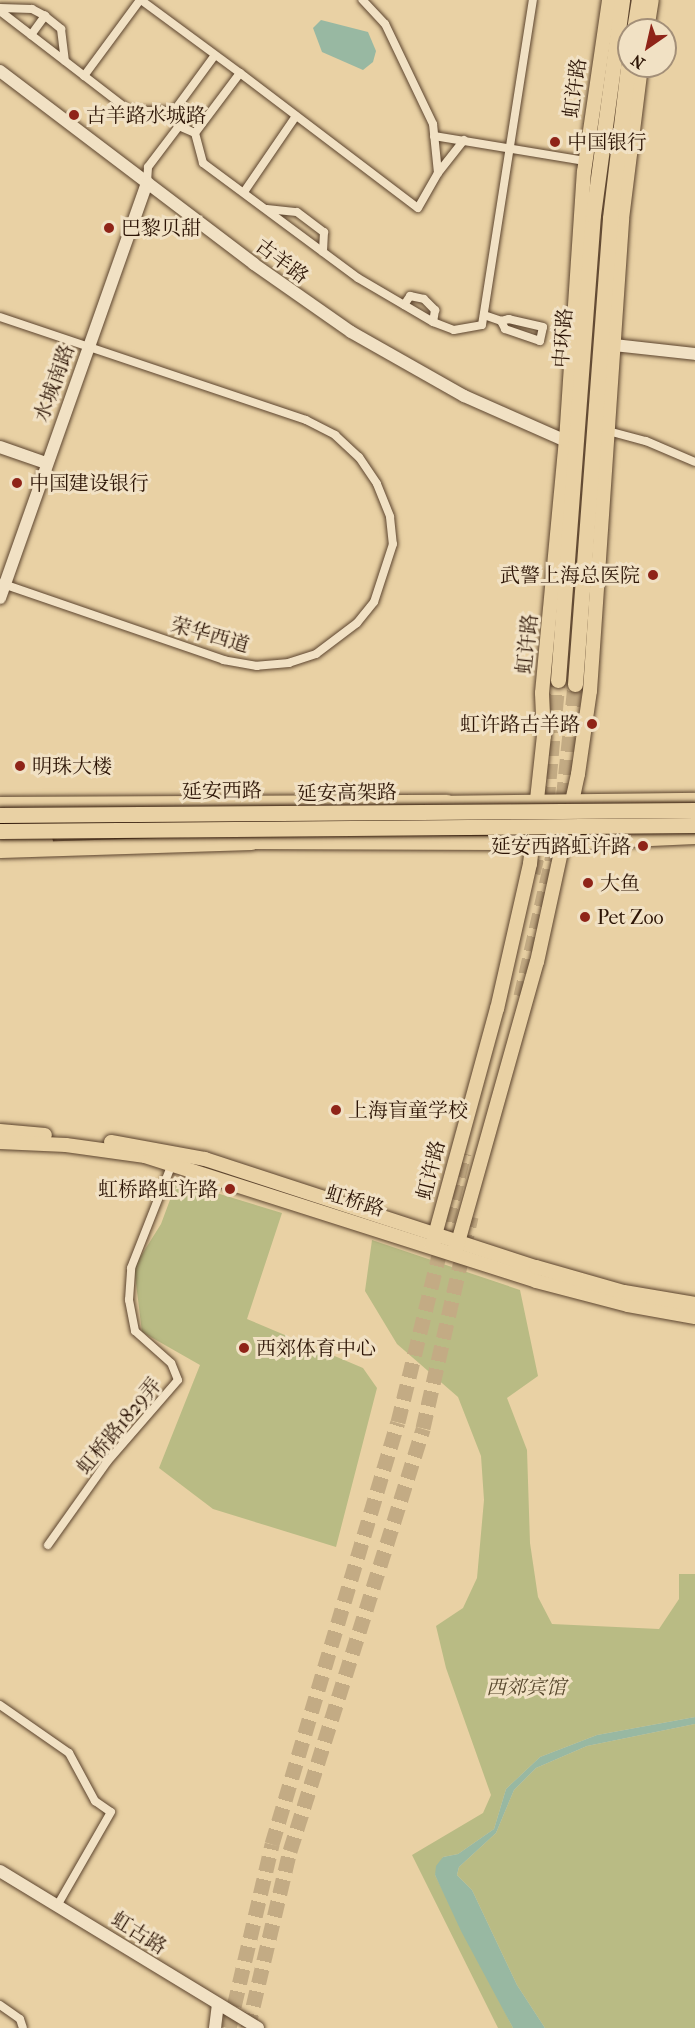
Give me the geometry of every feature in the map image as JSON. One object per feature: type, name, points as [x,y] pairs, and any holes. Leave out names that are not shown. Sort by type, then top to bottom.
[{"type":"highway","name":"中环路","points":[[558,680],[593,215],[622,0]]},
{"type":"highway","points":[[636,18],[639,0]]},
{"type":"highway","name":"中环路","points":[[575,684],[610,218],[627,78]]},
{"type":"highway","points":[[0,802],[446,802]]},
{"type":"highway","name":"延安高架路","points":[[0,815],[695,810]]},
{"type":"highway","name":"延安高架路","points":[[0,831],[695,825]]},
{"type":"highway","points":[[0,851],[251,842]]},
{"type":"main road","name":"虹许路","points":[[433,1240],[497,1009],[532,843],[538,802],[545,728],[542,693],[566,441],[585,161],[609,0]]},
{"type":"main road","points":[[649,18],[652,0]]},
{"type":"main road","points":[[457,1247],[537,962],[572,804],[590,691],[626,178],[639,78]]},
{"type":"main road","points":[[0,802],[83,802],[213,796],[394,796],[446,802]]},
{"type":"main road","name":"延安西路","points":[[0,815],[394,809],[446,802],[572,804],[695,800]]},
{"type":"main road","points":[[0,842],[183,838],[251,842],[562,843],[695,837]]},
{"type":"main road","points":[[0,851],[183,851],[251,842]]},
{"type":"main road","name":"虹桥路","points":[[0,1131],[142,1145],[205,1160],[433,1240]]},
{"type":"main road","name":"虹桥路","points":[[0,1142],[66,1145],[145,1156],[457,1247],[624,1292],[695,1304]]},
{"type":"main road","name":"虹桥路","points":[[457,1247],[605,1299],[695,1317]]},
{"type":"street","points":[[84,76],[141,0],[418,208],[438,173],[464,141]]},
{"type":"street","points":[[363,0],[385,24],[414,81],[434,136],[438,173]]},
{"type":"street","points":[[195,133],[203,163],[323,252],[433,322],[454,330],[482,324],[533,0]]},
{"type":"street","points":[[0,10],[32,9],[45,16],[61,29],[64,61]]},
{"type":"street","points":[[0,10],[129,111],[174,111]]},
{"type":"street","points":[[31,35],[45,16]]},
{"type":"street","points":[[174,111],[215,55]]},
{"type":"street","name":"古羊路","points":[[0,71],[284,286],[360,338],[464,396],[566,441]]},
{"type":"street","points":[[195,133],[240,73]]},
{"type":"street","points":[[174,111],[179,126],[195,133]]},
{"type":"street","points":[[244,192],[296,116]]},
{"type":"street","points":[[147,182],[148,167],[179,126]]},
{"type":"street","points":[[434,136],[585,161]]},
{"type":"street","name":"水城南路","points":[[0,598],[2,584],[147,182]]},
{"type":"street","points":[[266,209],[297,212],[324,232],[323,252]]},
{"type":"street","points":[[297,232],[306,219]]},
{"type":"street","points":[[404,305],[410,296],[424,299],[435,310],[433,322]]},
{"type":"street","points":[[417,312],[424,299]]},
{"type":"street","points":[[484,315],[501,321]]},
{"type":"street","name":"荣华西道","points":[[0,317],[306,420],[335,435],[365,466],[390,517],[393,544],[386,574],[374,602],[338,640],[316,654],[289,663],[257,666],[224,660],[2,584]]},
{"type":"street","points":[[614,345],[695,354]]},
{"type":"street","points":[[608,431],[646,441],[695,462]]},
{"type":"street","points":[[0,447],[46,463]]},
{"type":"street","name":"虹桥路1829弄","points":[[48,1545],[107,1462],[178,1380],[171,1363],[135,1331],[129,1300],[131,1268],[172,1164]]},
{"type":"street","points":[[0,1705],[69,1753],[95,1801],[111,1812],[57,1906]]},
{"type":"street","name":"虹古路","points":[[0,1871],[258,2028]]},
{"type":"street","points":[[215,2028],[218,2004]]},
{"type":"street","points":[[0,2005],[20,2019],[23,2028]]},
{"type":"green space","name":"西郊体育中心","points":[[177,1181],[282,1213],[247,1319],[363,1368],[377,1388],[336,1547],[213,1509],[159,1468],[200,1365],[142,1332],[134,1267],[161,1224]]},
{"type":"green space","name":"西郊宾馆","points":[[372,1240],[520,1290],[538,1376],[507,1398],[527,1450],[530,1543],[538,1597],[552,1624],[659,1629],[679,1599],[679,1574],[695,1574],[695,1717],[597,1735],[540,1757],[506,1789],[494,1829],[458,1854],[443,1857],[435,1875],[513,2028],[498,2028],[412,1855],[483,1813],[491,1795],[446,1668],[436,1626],[463,1608],[477,1578],[484,1500],[481,1456],[458,1397],[397,1344],[365,1291]]},
{"type":"green space","name":"西郊宾馆","points":[[695,1724],[695,2028],[545,2028],[517,1985],[472,1890],[457,1875],[459,1867],[496,1833],[514,1790],[536,1768],[587,1746]]},
{"type":"shaded area","points":[[321,20],[368,32],[376,51],[373,62],[363,70],[322,52],[313,28]]},
{"type":"shaded area","points":[[695,1717],[695,1724],[587,1746],[536,1768],[514,1790],[496,1833],[459,1867],[457,1875],[472,1890],[517,1985],[545,2028],[513,2028],[461,1931],[435,1875],[436,1866],[443,1857],[458,1854],[494,1829],[506,1789],[540,1757],[597,1735]]},
{"type":"tunnel","points":[[533,873],[545,824],[558,680]]},
{"type":"tunnel","points":[[521,996],[561,820],[575,684]]},
{"type":"tunnel","points":[[229,2028],[272,1844],[398,1422],[464,1153]]},
{"type":"tunnel","points":[[248,2028],[290,1851],[423,1428],[471,1216]]},
{"type":"place","name":"古羊路水城路","points":[[74,115]]},
{"type":"place","name":"中国银行","points":[[555,142]]},
{"type":"place","name":"巴黎贝甜","points":[[109,228]]},
{"type":"place","name":"中国建设银行","points":[[17,483]]},
{"type":"place","name":"武警上海总医院","points":[[653,575]]},
{"type":"place","name":"虹许路古羊路","points":[[592,724]]},
{"type":"place","name":"明珠大楼","points":[[20,766]]},
{"type":"place","name":"延安西路虹许路","points":[[643,846]]},
{"type":"place","name":"大鱼","points":[[588,883]]},
{"type":"place","name":"Pet Zoo","points":[[585,917]]},
{"type":"place","name":"上海盲童学校","points":[[336,1110]]},
{"type":"place","name":"虹桥路虹许路","points":[[230,1189]]},
{"type":"place","name":"西郊体育中心","points":[[244,1348]]}]
